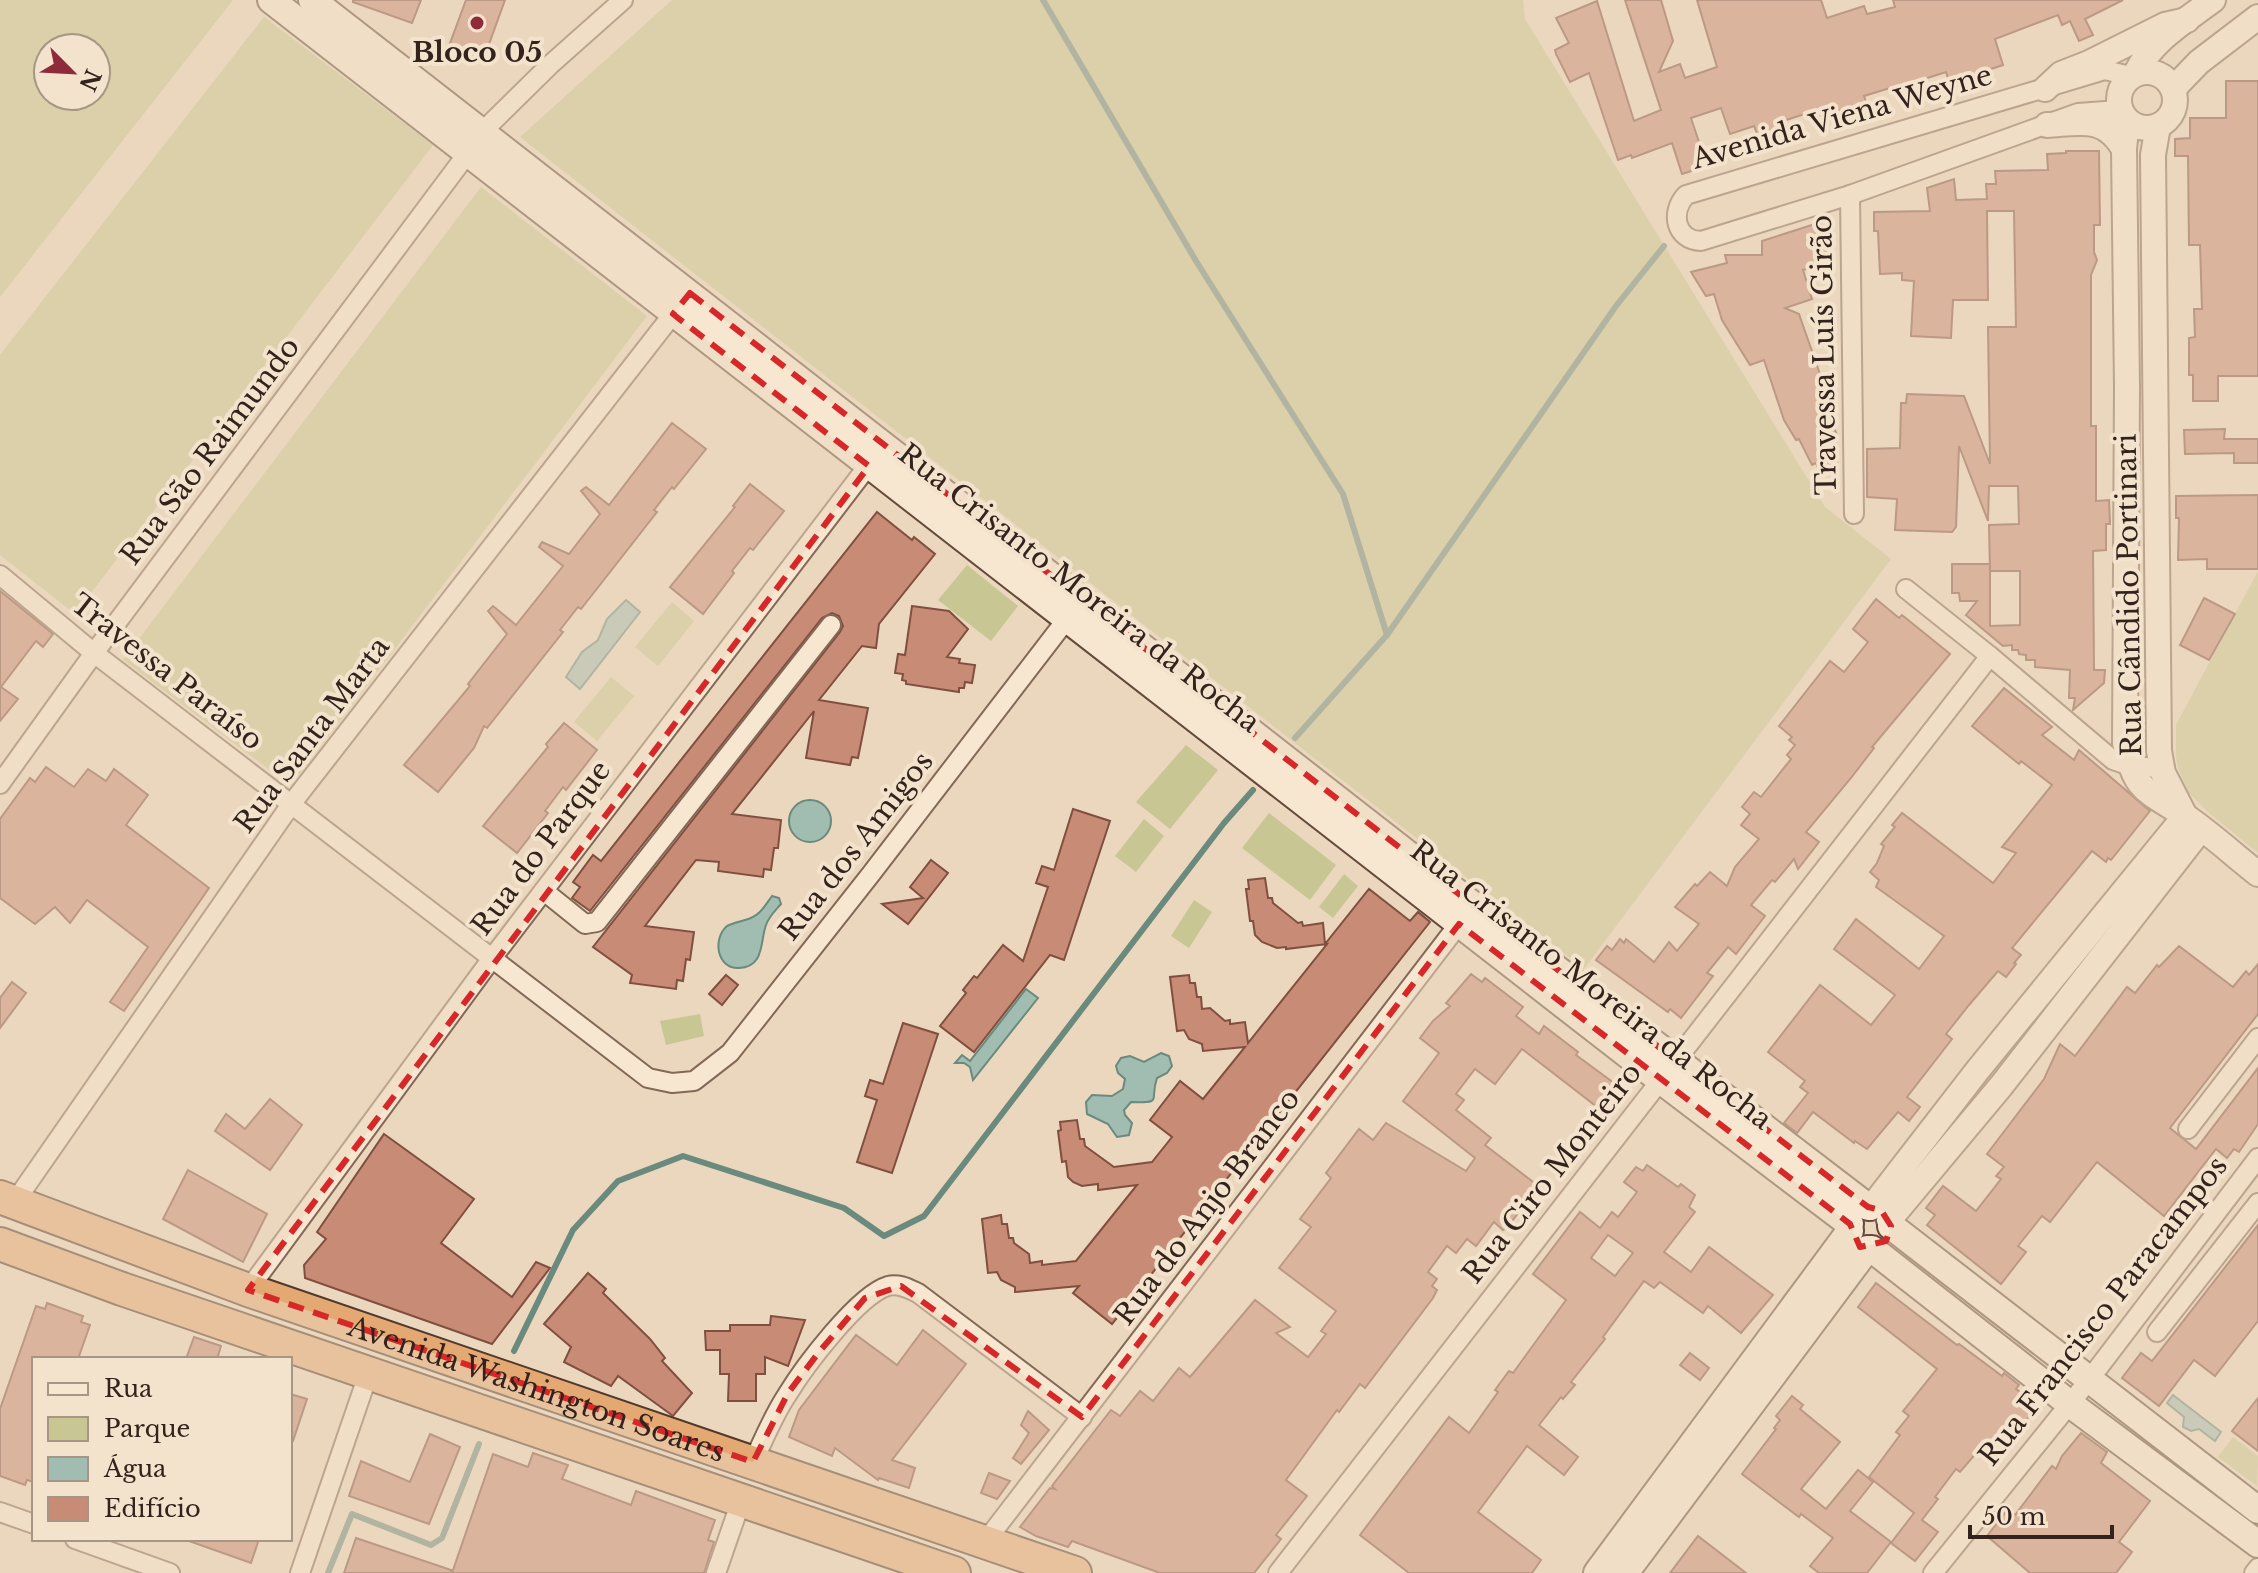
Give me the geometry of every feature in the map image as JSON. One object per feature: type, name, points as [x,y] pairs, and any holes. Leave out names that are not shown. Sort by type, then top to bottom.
[{"type":"highway","name":"Avenida Washington Soares","points":[[7,1200],[248,1290],[1075,1573]]},
{"type":"highway","name":"Avenida Washington Soares","points":[[0,1245],[954,1573]]},
{"type":"main road","name":"Rua Crisanto Moreira da Rocha","points":[[271,0],[690,293],[876,455]]},
{"type":"main road","name":"Rua Crisanto Moreira da Rocha","points":[[312,0],[673,314],[876,455],[1075,609],[1466,914],[1659,1079],[2089,1380],[2257,1508]]},
{"type":"main road","points":[[673,314],[690,293]]},
{"type":"main road","name":"Rua Crisanto Moreira da Rocha","points":[[1466,914],[1676,1058],[2070,1404],[2258,1544]]},
{"type":"main road","points":[[1597,1573],[1683,1477],[1870,1227]]},
{"type":"main road","points":[[1625,1573],[1683,1477]]},
{"type":"street","name":"Rua São Raimundo","points":[[0,784],[94,653],[474,144],[551,64],[623,0]]},
{"type":"street","points":[[2133,75],[2147,71],[2158,74],[2173,89],[2173,111],[2158,126],[2147,129],[2136,127],[2123,115],[2118,99],[2121,88],[2154,47],[2213,0]]},
{"type":"street","points":[[2173,89],[2199,62],[2258,17]]},
{"type":"street","points":[[2045,89],[2061,74],[2165,25],[2187,20]]},
{"type":"street","name":"Avenida Viena Weyne","points":[[2123,115],[2078,113],[1850,195],[1701,241],[1684,236],[1677,226],[1678,207],[1686,195],[2105,70],[2133,75]]},
{"type":"street","name":"Rua Cândido Portinari","points":[[2123,115],[2127,387],[2125,743],[2130,766],[2147,793],[2193,822]]},
{"type":"street","points":[[2047,125],[2103,125],[2115,135],[2124,149]]},
{"type":"street","name":"Rua Cândido Portinari","points":[[2158,126],[2153,155],[2159,751],[2162,768],[2193,822]]},
{"type":"street","name":"Travessa Luís Girão","points":[[1850,195],[1854,514]]},
{"type":"street","name":"Rua Santa Marta","points":[[7,1200],[292,803],[673,314]]},
{"type":"street","points":[[2127,387],[2155,387]]},
{"type":"street","name":"Rua do Parque","points":[[248,1290],[493,957],[876,455]]},
{"type":"street","name":"Travessa Paraíso","points":[[0,575],[94,653],[648,1078]]},
{"type":"street","points":[[1906,589],[2113,760],[2130,766],[2162,768]]},
{"type":"street","name":"Rua dos Amigos","points":[[648,1078],[672,1083],[694,1081],[730,1053],[1075,609]]},
{"type":"street","points":[[544,891],[585,924],[597,922],[831,625]]},
{"type":"street","name":"Rua Ciro Monteiro","points":[[1278,1573],[1990,656]]},
{"type":"street","points":[[1870,1227],[2001,1086],[2193,822],[2258,874]]},
{"type":"street","name":"Rua do Anjo Branco","points":[[985,1542],[1466,914]]},
{"type":"street","points":[[2188,1129],[2258,1038]]},
{"type":"street","name":"Rua Francisco Paracampos","points":[[1933,1573],[2089,1380],[2258,1158]]},
{"type":"street","points":[[2157,1332],[2258,1203]]},
{"type":"street","points":[[753,1462],[788,1393],[819,1352],[865,1298],[889,1286],[901,1286],[918,1293],[1082,1417]]},
{"type":"street","points":[[300,1573],[369,1372]]},
{"type":"street","points":[[716,1573],[741,1501]]},
{"type":"street","points":[[0,1512],[32,1523]]},
{"type":"street","points":[[81,1541],[170,1573]]},
{"type":"street","points":[[2254,1573],[2258,1568]]},
{"type":"highlighted area","points":[[690,293],[1473,905],[1868,1207],[1881,1210],[1891,1226],[1886,1241],[1860,1247],[1850,1224],[1459,924],[1082,1417],[901,1286],[865,1298],[819,1352],[788,1393],[753,1462],[248,1290],[869,466],[673,314]]},
{"type":"green space","points":[[0,0],[233,0],[0,297]]},
{"type":"green space","points":[[672,0],[1523,0],[1525,19],[1825,507],[1891,559],[1584,969],[520,137]]},
{"type":"green space","points":[[264,17],[433,145],[75,614],[0,555],[0,355]]},
{"type":"green space","points":[[481,187],[647,316],[291,786],[123,660]]},
{"type":"green space","points":[[967,565],[1018,606],[991,641],[938,600]]},
{"type":"green space","points":[[2258,571],[2258,853],[2188,792],[2176,757],[2176,725]]},
{"type":"green space","points":[[672,602],[694,621],[658,666],[635,647]]},
{"type":"green space","points":[[611,677],[634,696],[597,741],[574,722]]},
{"type":"green space","points":[[1186,745],[1218,770],[1170,829],[1136,802]]},
{"type":"green space","points":[[1269,813],[1336,865],[1310,900],[1242,848]]},
{"type":"green space","points":[[1144,819],[1164,836],[1136,872],[1115,856]]},
{"type":"green space","points":[[1344,874],[1358,886],[1333,918],[1319,907]]},
{"type":"green space","points":[[1194,900],[1212,912],[1189,948],[1171,936]]},
{"type":"green space","points":[[700,1014],[704,1036],[666,1045],[660,1021]]},
{"type":"green space","points":[[2233,1437],[2258,1456],[2257,1486],[2218,1457]]},
{"type":"water","points":[[626,600],[640,612],[580,689],[566,677],[582,652],[598,640],[607,619]]},
{"type":"water","points":[[810,800],[825,806],[831,821],[825,836],[810,842],[795,836],[789,821],[795,806]]},
{"type":"water","points":[[772,896],[779,898],[781,904],[767,922],[757,958],[747,967],[726,964],[718,945],[722,932],[727,926],[758,914]]},
{"type":"water","points":[[1026,989],[1038,998],[973,1080],[970,1067],[955,1063],[962,1055],[970,1061]]},
{"type":"water","points":[[1161,1053],[1169,1056],[1172,1066],[1157,1078],[1152,1101],[1131,1102],[1124,1110],[1132,1123],[1129,1135],[1117,1137],[1108,1124],[1087,1114],[1086,1102],[1092,1095],[1112,1096],[1123,1089],[1125,1079],[1116,1066],[1121,1058],[1130,1056],[1144,1062]]},
{"type":"water","points":[[2173,1395],[2221,1432],[2215,1441],[2199,1429],[2191,1431],[2183,1427],[2184,1417],[2167,1403]]},
{"type":"building","points":[[353,0],[421,0],[412,23]]},
{"type":"building","name":"Bloco 05","points":[[466,0],[505,0],[484,58],[449,46]]},
{"type":"building","points":[[1625,0],[1661,0],[1673,41],[1659,72],[1680,64],[1685,78],[1717,67],[1697,0],[1821,0],[1827,18],[1864,6],[1867,14],[1895,7],[1893,0],[2123,0],[2085,19],[2093,35],[2079,41],[2070,21],[2062,25],[2058,15],[1995,39],[2003,65],[1976,74],[1978,79],[1951,88],[1946,72],[1918,81],[1923,97],[1909,102],[1903,84],[1864,96],[1866,102],[1836,112],[1837,115],[1817,121],[1814,111],[1783,121],[1786,133],[1760,142],[1754,126],[1730,134],[1721,108],[1691,118],[1707,166],[1682,174],[1672,143],[1618,160],[1589,73],[1570,82],[1556,54],[1555,50],[1569,43],[1556,18],[1597,1],[1634,121],[1661,110]]},
{"type":"building","points":[[2226,81],[2258,81],[2258,376],[2218,376],[2218,401],[2193,401],[2189,338],[2195,337],[2194,309],[2202,309],[2200,245],[2189,245],[2188,156],[2175,156],[2175,139],[2190,138],[2190,118],[2226,118]]},
{"type":"building","points":[[2099,151],[2100,225],[2094,225],[2097,260],[2091,275],[2091,426],[2096,426],[2096,501],[2109,500],[2110,524],[2106,524],[2106,550],[2093,551],[2094,670],[2105,670],[2104,683],[2073,710],[2075,698],[2069,698],[2070,670],[2035,667],[2035,660],[2026,660],[2026,655],[2012,650],[2012,645],[2003,646],[1966,615],[1977,601],[1960,601],[1959,593],[1952,593],[1952,564],[1990,564],[1989,525],[2019,524],[2018,486],[1989,486],[1988,521],[1959,446],[1956,527],[1952,532],[1895,530],[1897,499],[1867,497],[1867,449],[1900,448],[1901,403],[1906,403],[1907,394],[1964,396],[1990,464],[1988,327],[2016,327],[2014,211],[1987,211],[1988,300],[1953,300],[1951,338],[1911,336],[1914,281],[1902,280],[1902,273],[1880,274],[1874,212],[1930,211],[1927,188],[1954,179],[1956,200],[1987,199],[1986,184],[1996,184],[1995,171],[2048,170],[2047,154]],"holes":[[[1990,571],[2020,571],[2020,625],[1990,626]]]},
{"type":"building","points":[[1821,222],[1828,262],[1803,270],[1812,299],[1785,308],[1799,314],[1837,423],[1833,425],[1837,435],[1833,436],[1837,446],[1831,449],[1837,462],[1819,470],[1816,463],[1812,465],[1799,439],[1796,440],[1784,420],[1764,360],[1750,365],[1722,320],[1714,294],[1706,296],[1691,272],[1727,263],[1725,255],[1762,255],[1762,241]]},
{"type":"building","points":[[672,423],[706,449],[674,489],[672,487],[654,510],[657,512],[581,609],[578,607],[560,630],[563,632],[487,728],[484,726],[474,748],[438,792],[404,765],[470,686],[468,684],[507,634],[488,611],[493,606],[516,625],[563,566],[539,547],[542,542],[569,554],[600,514],[581,491],[586,487],[609,505]]},
{"type":"building","points":[[2225,429],[2224,439],[2258,439],[2258,463],[2234,463],[2234,453],[2185,454],[2184,430]]},
{"type":"building","points":[[750,484],[784,511],[753,550],[750,548],[703,614],[670,587]]},
{"type":"building","points":[[2258,495],[2258,569],[2207,569],[2207,559],[2178,560],[2176,496]]},
{"type":"building","points":[[877,512],[935,554],[879,624],[876,648],[862,646],[819,700],[868,708],[858,758],[852,757],[850,765],[806,758],[814,711],[732,814],[781,820],[778,848],[774,848],[771,870],[764,869],[763,877],[718,871],[719,862],[696,860],[645,926],[694,932],[683,981],[677,980],[676,989],[630,983],[632,975],[593,947],[840,632],[843,626],[839,616],[832,613],[822,618],[590,911],[572,898],[580,887],[573,882],[593,855],[601,861]]},
{"type":"building","points":[[0,591],[53,634],[43,647],[36,641],[1,687],[18,699],[0,721]]},
{"type":"building","points":[[2204,598],[2235,614],[2209,660],[2180,645]]},
{"type":"building","points":[[1876,599],[1899,618],[1902,615],[1950,654],[1806,832],[1819,842],[1798,869],[1794,859],[1751,905],[1765,916],[1736,954],[1728,947],[1707,973],[1713,976],[1681,1018],[1670,1009],[1668,1012],[1596,960],[1607,946],[1612,950],[1620,939],[1624,943],[1626,939],[1654,962],[1669,942],[1677,951],[1699,924],[1675,907],[1710,872],[1727,886],[1735,867],[1759,839],[1741,825],[1750,814],[1742,807],[1754,792],[1761,797],[1791,759],[1787,755],[1795,745],[1789,740],[1792,737],[1779,726],[1830,661],[1844,672],[1868,642],[1853,629]]},
{"type":"building","points":[[912,606],[949,611],[968,629],[947,657],[960,659],[959,663],[975,665],[972,683],[965,682],[959,692],[906,684],[902,680],[903,674],[895,673],[898,654],[905,655]]},
{"type":"building","points":[[2004,688],[2052,727],[2042,735],[2074,760],[2079,750],[2150,811],[2111,860],[2108,858],[2106,862],[2092,851],[2012,948],[2021,955],[2016,964],[2006,977],[1998,971],[1969,1005],[1946,1034],[1952,1039],[1907,1097],[1920,1107],[1909,1121],[1898,1112],[1867,1149],[1813,1112],[1797,1133],[1784,1123],[1808,1093],[1800,1087],[1805,1081],[1768,1052],[1820,985],[1871,1025],[1895,995],[1834,949],[1856,919],[1919,969],[1944,936],[1876,887],[1879,880],[1870,872],[1884,846],[1881,844],[1895,827],[1892,825],[1902,813],[1993,883],[2016,853],[2002,847],[2052,785],[2021,761],[2019,764],[1972,726]]},
{"type":"building","points":[[564,723],[597,750],[566,790],[563,787],[545,811],[548,813],[517,853],[483,826]]},
{"type":"building","points":[[46,767],[74,787],[88,769],[106,781],[114,769],[148,795],[126,825],[209,888],[124,1011],[110,1002],[148,947],[87,900],[70,923],[55,907],[35,924],[0,898],[0,819],[30,778],[35,782]]},
{"type":"building","points":[[1073,809],[1110,821],[1064,960],[1050,955],[974,1052],[940,1026],[966,993],[963,990],[974,976],[977,978],[1003,945],[1023,961],[1048,887],[1036,883],[1042,866],[1054,870]]},
{"type":"building","points":[[931,860],[948,873],[908,924],[882,904],[923,898],[910,887]]},
{"type":"building","points":[[1265,878],[1268,898],[1272,898],[1273,903],[1298,923],[1302,922],[1303,926],[1323,923],[1325,944],[1369,889],[1410,921],[1418,912],[1430,922],[1112,1324],[1073,1293],[1079,1286],[1015,1292],[1015,1287],[1001,1280],[997,1272],[988,1273],[982,1219],[1001,1215],[1002,1224],[1007,1224],[1009,1238],[1013,1238],[1014,1243],[1029,1254],[1030,1263],[1042,1261],[1042,1265],[1076,1261],[1137,1185],[1098,1190],[1098,1184],[1082,1186],[1073,1182],[1068,1177],[1066,1161],[1062,1162],[1058,1131],[1061,1130],[1060,1122],[1077,1120],[1080,1139],[1084,1139],[1085,1146],[1114,1167],[1152,1162],[1172,1137],[1150,1120],[1180,1081],[1203,1099],[1245,1047],[1203,1051],[1202,1044],[1189,1039],[1184,1030],[1177,1031],[1170,977],[1189,975],[1190,983],[1195,983],[1197,997],[1201,997],[1202,1009],[1210,1008],[1225,1021],[1230,1020],[1230,1024],[1245,1022],[1248,1043],[1327,944],[1277,948],[1262,942],[1255,935],[1246,889],[1249,889],[1248,880]]},
{"type":"building","points":[[2179,946],[2233,987],[2246,971],[2249,975],[2258,964],[2258,1014],[2170,1128],[2196,1149],[2258,1068],[2258,1124],[2239,1152],[2234,1149],[2227,1158],[2216,1149],[2164,1216],[2097,1162],[2050,1222],[2042,1216],[2018,1246],[2026,1252],[2001,1284],[1927,1225],[1935,1215],[1926,1208],[1943,1186],[1976,1211],[2001,1179],[1996,1176],[2004,1167],[1987,1154],[2044,1079],[2060,1044],[2075,1056],[2127,987],[2135,993],[2157,965],[2159,967]]},
{"type":"building","points":[[1471,974],[1482,982],[1485,978],[1523,1007],[1516,1016],[1539,1034],[1544,1026],[1618,1086],[1601,1110],[1522,1049],[1495,1084],[1475,1069],[1456,1094],[1464,1100],[1456,1110],[1491,1138],[1485,1145],[1537,1185],[1536,1189],[1507,1228],[1503,1230],[1494,1222],[1476,1246],[1467,1239],[1456,1253],[1447,1246],[1428,1272],[1437,1279],[1432,1286],[1437,1290],[1433,1298],[1365,1388],[1360,1384],[1339,1412],[1337,1410],[1286,1480],[1307,1496],[1276,1535],[1281,1539],[1254,1573],[1160,1573],[1072,1541],[1068,1547],[1020,1527],[1050,1488],[1055,1489],[1052,1486],[1111,1410],[1120,1416],[1140,1391],[1153,1401],[1179,1368],[1190,1377],[1255,1300],[1290,1327],[1276,1333],[1308,1357],[1326,1334],[1321,1331],[1336,1311],[1279,1268],[1311,1227],[1300,1219],[1331,1178],[1326,1173],[1359,1129],[1373,1140],[1386,1123],[1466,1171],[1475,1158],[1403,1101],[1439,1053],[1420,1038],[1450,1006],[1446,1003]]},
{"type":"building","points":[[726,975],[738,985],[722,1005],[709,994]]},
{"type":"building","points":[[12,982],[26,993],[0,1028],[0,998]]},
{"type":"building","points":[[903,1023],[938,1034],[892,1173],[857,1162],[877,1100],[865,1096],[870,1080],[883,1084]]},
{"type":"building","points":[[270,1099],[302,1125],[270,1170],[215,1131],[226,1114],[245,1129]]},
{"type":"building","points":[[384,1134],[474,1199],[441,1243],[512,1297],[536,1262],[550,1268],[492,1344],[305,1278],[304,1265],[326,1239],[317,1232]]},
{"type":"building","points":[[1647,1165],[1695,1195],[1689,1207],[1695,1212],[1664,1252],[1691,1272],[1709,1247],[1773,1295],[1741,1333],[1708,1306],[1703,1313],[1660,1282],[1654,1288],[1644,1281],[1571,1382],[1575,1385],[1539,1425],[1578,1457],[1564,1475],[1527,1446],[1478,1512],[1541,1560],[1532,1573],[1409,1573],[1360,1535],[1449,1417],[1469,1433],[1498,1392],[1495,1390],[1509,1371],[1513,1373],[1566,1300],[1533,1274],[1580,1212],[1600,1228],[1612,1212],[1618,1217],[1637,1192],[1624,1182],[1636,1167],[1643,1171]],"holes":[[[1608,1235],[1633,1253],[1615,1276],[1591,1258]]]},
{"type":"building","points":[[188,1170],[267,1214],[243,1262],[163,1219]]},
{"type":"building","points":[[2258,1225],[2258,1321],[2215,1376],[2194,1360],[2159,1406],[2122,1378],[2141,1353],[2152,1361]]},
{"type":"building","points":[[588,1273],[606,1289],[603,1293],[650,1339],[665,1358],[662,1361],[692,1393],[673,1416],[618,1376],[611,1386],[564,1362],[571,1347],[544,1324]]},
{"type":"building","points":[[1876,1283],[1957,1345],[2002,1376],[2004,1373],[2019,1385],[2016,1389],[2038,1405],[2016,1433],[2007,1427],[1984,1456],[1978,1451],[1960,1472],[1956,1469],[1922,1520],[1938,1532],[1915,1561],[1891,1543],[1914,1513],[1869,1477],[1900,1435],[1896,1432],[1909,1416],[1903,1411],[1937,1369],[1858,1307]]},
{"type":"building","points":[[47,1303],[83,1316],[81,1322],[90,1325],[79,1357],[32,1357],[32,1481],[27,1480],[25,1485],[0,1476],[0,1409],[36,1306],[45,1309]]},
{"type":"building","points":[[771,1316],[805,1320],[788,1366],[765,1357],[765,1374],[756,1374],[756,1401],[728,1401],[729,1374],[720,1374],[720,1350],[706,1350],[705,1331],[730,1331],[730,1325],[770,1325]]},
{"type":"building","points":[[923,1330],[966,1364],[892,1460],[915,1468],[909,1488],[878,1480],[835,1448],[832,1456],[789,1437],[799,1410],[856,1335],[897,1365]]},
{"type":"building","points":[[194,1337],[221,1346],[218,1357],[187,1357]]},
{"type":"building","points":[[1690,1353],[1709,1368],[1700,1380],[1680,1365]]},
{"type":"building","points":[[292,1395],[307,1399],[292,1441]]},
{"type":"building","points":[[1792,1396],[1803,1405],[1800,1409],[1840,1442],[1801,1489],[1826,1509],[1858,1470],[1873,1482],[1850,1511],[1891,1542],[1867,1573],[1819,1573],[1810,1566],[1833,1538],[1742,1474],[1776,1429],[1780,1420],[1776,1416]]},
{"type":"building","points":[[2258,1398],[2258,1451],[2232,1431]]},
{"type":"building","points":[[1028,1411],[1049,1430],[1021,1464],[1013,1458],[1029,1433],[1021,1425]]},
{"type":"building","points":[[2081,1433],[2107,1452],[2101,1463],[2150,1501],[2119,1542],[2132,1552],[2116,1573],[2030,1573],[1987,1536],[2008,1509],[2015,1515],[2052,1466],[2056,1469],[2062,1456]]},
{"type":"building","points":[[430,1434],[460,1447],[429,1524],[349,1496],[361,1461],[410,1482]]},
{"type":"building","points":[[533,1453],[568,1465],[562,1479],[631,1505],[636,1491],[715,1520],[708,1540],[714,1542],[704,1573],[452,1573],[493,1454],[528,1467]]},
{"type":"building","points":[[989,1473],[1010,1481],[997,1499],[981,1493]]},
{"type":"building","points":[[1698,1536],[1746,1573],[1670,1573]]},
{"type":"building","points":[[356,1538],[451,1570],[451,1573],[344,1573]]},
{"type":"building","points":[[189,1541],[258,1541],[251,1563]]},
{"type":"waterway","points":[[1043,0],[1196,261],[1343,494],[1387,635],[1295,738]]},
{"type":"waterway","points":[[1387,635],[1616,306],[1664,246]]},
{"type":"waterway","points":[[514,1351],[573,1230],[618,1181],[683,1156],[844,1208],[884,1236],[924,1216],[1224,823],[1253,790]]},
{"type":"waterway","points":[[328,1573],[352,1514],[431,1545],[442,1538],[479,1444]]},
{"type":"place","name":"Bloco 05","points":[[477,23]]}]
